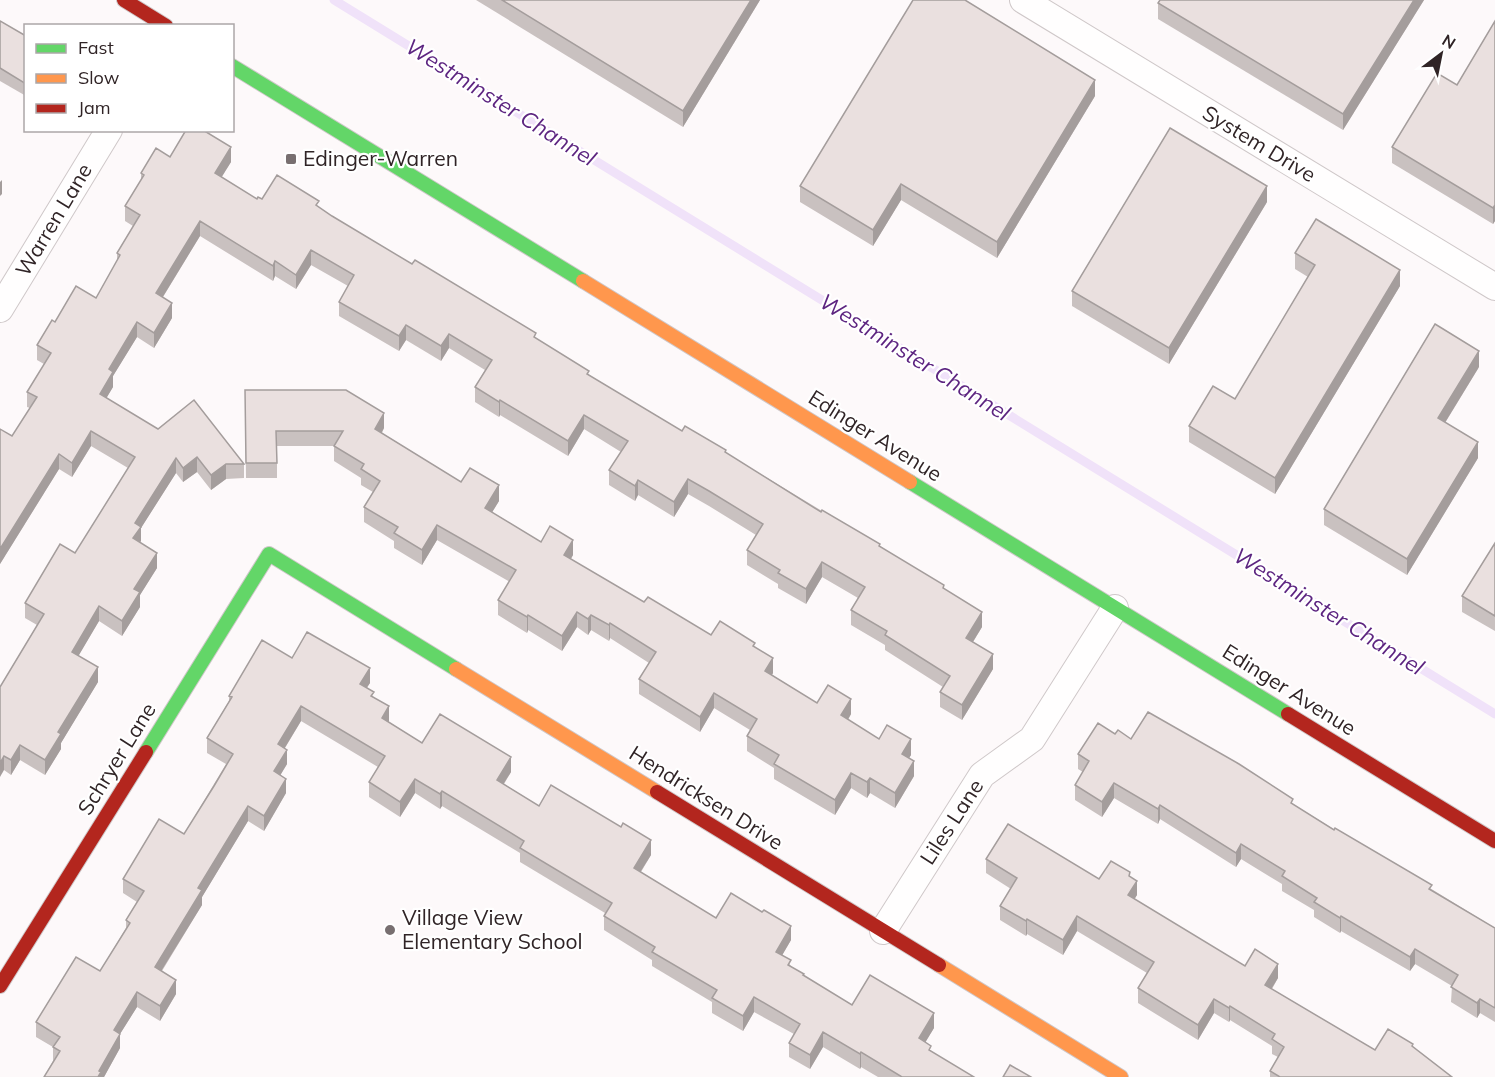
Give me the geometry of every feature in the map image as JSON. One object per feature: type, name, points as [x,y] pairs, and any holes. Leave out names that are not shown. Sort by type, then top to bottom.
[{"type":"main road","points":[[124,0],[163,24]]},
{"type":"main road","name":"Edinger Avenue","points":[[234,67],[1495,841]]},
{"type":"main road","name":"Hendricksen Drive","points":[[269,554],[1121,1077]]},
{"type":"main road","name":"Schryer Lane","points":[[0,986],[269,554]]},
{"type":"street","name":"System Drive","points":[[1023,0],[1495,287]]},
{"type":"street","name":"Warren Lane","points":[[0,309],[108,132]]},
{"type":"street","name":"Liles Lane","points":[[883,931],[982,775],[1032,739],[1115,608]]},
{"type":"building","points":[[502,0],[751,0],[683,111]]},
{"type":"building","points":[[913,0],[965,0],[1095,80],[997,242],[901,184],[873,230],[800,186]]},
{"type":"building","points":[[1160,0],[1414,0],[1343,114],[1158,3]]},
{"type":"building","points":[[0,21],[24,35],[24,83],[0,68]]},
{"type":"building","points":[[1495,21],[1495,205],[1493,208],[1392,147],[1437,73],[1457,85]]},
{"type":"building","points":[[1170,128],[1267,186],[1169,348],[1072,291]]},
{"type":"building","points":[[185,132],[206,132],[231,147],[215,173],[257,199],[258,197],[262,199],[277,175],[319,201],[316,205],[332,216],[412,264],[415,260],[536,333],[534,337],[589,371],[587,374],[682,431],[685,426],[726,450],[725,452],[821,512],[822,510],[880,544],[879,546],[944,585],[943,588],[982,612],[966,638],[993,654],[962,705],[940,692],[950,676],[885,635],[887,631],[851,610],[865,587],[822,562],[806,589],[778,573],[780,570],[747,550],[763,524],[709,491],[688,479],[674,502],[638,480],[635,486],[609,470],[628,441],[584,415],[568,441],[475,387],[492,360],[449,334],[441,346],[406,325],[399,336],[339,302],[354,275],[311,250],[296,275],[275,261],[273,266],[200,221],[156,293],[172,303],[154,333],[137,322],[109,369],[113,372],[100,394],[158,429],[194,400],[244,464],[226,464],[211,475],[197,457],[183,468],[176,458],[135,523],[141,527],[133,538],[157,553],[134,589],[140,592],[122,621],[99,606],[72,652],[98,667],[58,732],[61,734],[45,760],[20,745],[11,760],[4,756],[0,763],[0,687],[44,614],[25,603],[60,544],[75,553],[135,457],[91,431],[72,463],[59,454],[0,549],[0,429],[12,436],[37,397],[27,392],[51,353],[37,345],[52,320],[55,322],[76,286],[96,298],[120,255],[117,253],[140,215],[125,206],[144,175],[141,173],[156,148],[170,157]]},
{"type":"building","points":[[1316,219],[1400,270],[1275,478],[1189,426],[1213,386],[1235,399],[1315,265],[1295,253]]},
{"type":"building","points":[[1435,324],[1479,351],[1438,418],[1478,442],[1407,559],[1324,509]]},
{"type":"building","points":[[245,390],[346,390],[384,413],[375,429],[461,482],[470,468],[499,485],[485,508],[541,542],[550,526],[573,540],[564,555],[644,602],[648,597],[711,635],[720,621],[755,643],[753,646],[773,658],[765,671],[817,703],[828,685],[851,699],[841,715],[879,739],[887,725],[911,739],[902,754],[914,761],[895,793],[870,778],[867,782],[851,773],[835,800],[774,764],[779,755],[747,736],[757,719],[714,693],[700,717],[639,679],[656,652],[610,623],[609,625],[591,615],[588,619],[577,612],[562,636],[498,600],[516,570],[437,525],[422,550],[394,533],[398,527],[364,507],[380,481],[361,469],[364,464],[334,446],[343,431],[276,431],[277,463],[246,463]]},
{"type":"building","points":[[1495,543],[1495,616],[1462,596]]},
{"type":"building","points":[[307,632],[370,668],[360,684],[374,692],[371,696],[389,706],[382,718],[422,743],[440,714],[511,757],[497,780],[539,806],[551,785],[621,827],[623,823],[651,840],[634,868],[716,918],[731,893],[791,926],[776,952],[791,960],[788,965],[852,1005],[870,975],[934,1013],[919,1038],[931,1046],[929,1050],[974,1077],[902,1077],[823,1032],[810,1055],[789,1043],[800,1024],[754,997],[743,1016],[712,998],[717,990],[652,952],[655,947],[604,916],[612,903],[520,848],[524,841],[442,791],[440,794],[415,779],[400,802],[369,782],[385,756],[301,706],[278,744],[287,750],[274,771],[286,779],[264,816],[248,806],[198,888],[202,890],[155,967],[176,980],[160,1006],[137,992],[114,1030],[120,1034],[99,1071],[101,1072],[98,1077],[44,1077],[60,1051],[53,1047],[60,1037],[36,1022],[76,957],[100,971],[130,923],[126,920],[144,891],[123,879],[159,819],[184,834],[233,754],[207,738],[262,640],[292,658]]},
{"type":"building","points":[[1148,712],[1239,764],[1293,799],[1291,803],[1432,885],[1429,889],[1495,928],[1495,1008],[1480,999],[1477,1003],[1451,987],[1458,975],[1415,949],[1410,957],[1314,902],[1317,898],[1282,876],[1285,871],[1241,844],[1236,853],[1160,805],[1158,809],[1114,783],[1102,802],[1075,785],[1089,761],[1078,754],[1098,723],[1115,734],[1118,730],[1131,739]]},
{"type":"building","points":[[1008,824],[1099,879],[1111,861],[1130,872],[1129,876],[1137,881],[1128,895],[1245,966],[1255,949],[1278,964],[1265,985],[1375,1050],[1388,1029],[1413,1044],[1412,1046],[1452,1077],[1280,1077],[1270,1071],[1284,1047],[1272,1039],[1275,1034],[1230,1006],[1229,1008],[1214,999],[1198,1025],[1138,988],[1154,962],[1077,916],[1063,940],[1000,906],[1017,878],[986,859]]},
{"type":"building","points":[[1010,1065],[1031,1077],[1003,1077]]},
{"type":"waterway","name":"Westminster Channel","points":[[334,0],[1495,714]]},
{"type":"traffic: fast","points":[[234,67],[583,281]]},
{"type":"traffic: fast","points":[[910,482],[1288,714]]},
{"type":"traffic: fast","points":[[146,752],[269,554],[456,669]]},
{"type":"traffic: slow","points":[[583,281],[910,482]]},
{"type":"traffic: slow","points":[[456,669],[657,792]]},
{"type":"traffic: slow","points":[[939,965],[1121,1077]]},
{"type":"traffic: jam","points":[[124,0],[163,24]]},
{"type":"traffic: jam","points":[[1288,714],[1495,841]]},
{"type":"traffic: jam","points":[[0,986],[146,752]]},
{"type":"traffic: jam","points":[[657,792],[939,965]]},
{"type":"place","name":"Edinger-Warren","points":[[291,159]]},
{"type":"place","name":"Village View Elementary School","points":[[390,930]]}]
